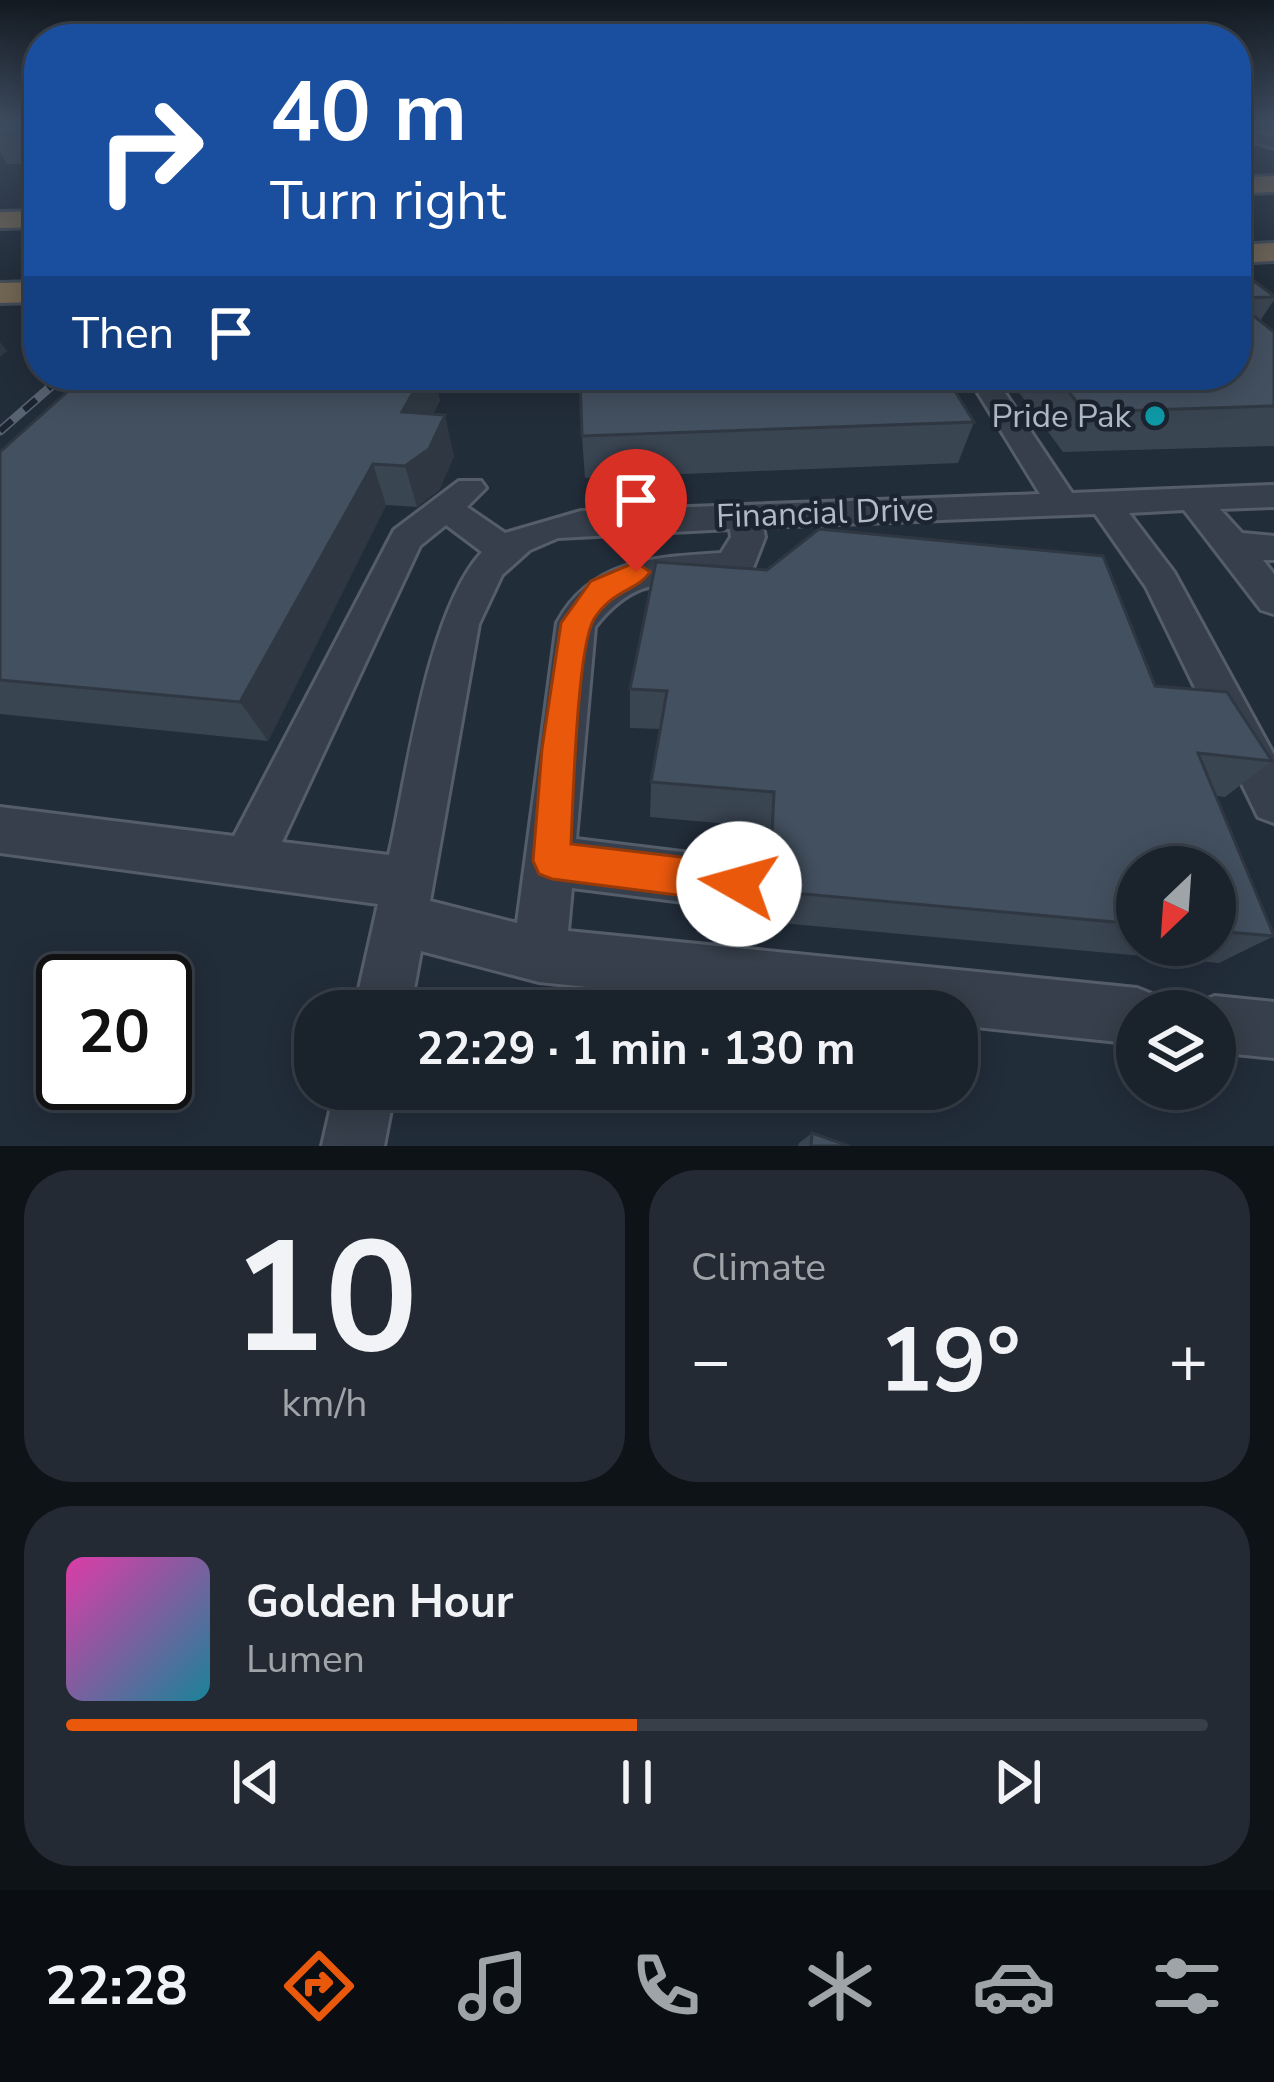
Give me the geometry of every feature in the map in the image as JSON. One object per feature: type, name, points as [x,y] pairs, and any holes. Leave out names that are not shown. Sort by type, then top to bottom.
[{"type":"street","points":[[990,390],[1063,505]]},
{"type":"street","name":"Financial Drive","points":[[504,550],[554,526],[1274,496]]},
{"type":"street","points":[[248,860],[406,538],[457,498],[504,550],[479,576],[460,624],[386,990]]},
{"type":"street","points":[[1192,498],[1271,590]]},
{"type":"street","points":[[1104,502],[1161,581],[1274,801]]},
{"type":"street","points":[[539,955],[575,623],[601,588],[636,572],[727,566],[740,559],[748,537],[745,517]]},
{"type":"street","points":[[1232,545],[1274,548]]},
{"type":"street","points":[[0,830],[248,860],[404,902],[539,955],[1116,1014]]},
{"type":"street","points":[[552,861],[739,884]]},
{"type":"street","points":[[1236,1026],[1274,1030]]},
{"type":"street","points":[[353,1146],[361,1110]]},
{"type":"building","points":[[1251,279],[1274,297],[1251,298]]},
{"type":"building","points":[[1251,314],[1274,332],[1274,406],[1085,412],[1067,390],[1251,390]]},
{"type":"building","points":[[69,390],[414,390],[402,412],[445,415],[429,449],[405,466],[373,464],[240,702],[0,680],[0,452]]},
{"type":"building","points":[[580,390],[954,390],[974,422],[582,436]]},
{"type":"building","points":[[819,529],[1103,556],[1155,686],[1227,692],[1272,761],[1198,753],[1274,936],[1236,933],[1236,846],[1116,846],[1116,922],[770,891],[780,853],[772,832],[774,792],[651,782],[667,691],[630,689],[656,562],[767,570]]},
{"type":"building","points":[[812,1133],[849,1146],[811,1146]]},
{"type":"railway","points":[[0,431],[47,390]]},
{"type":"place","name":"Pride Pak","points":[[1155,416]]},
{"type":"route","points":[[636,572],[601,588],[575,623],[559,749],[552,861],[739,884]]}]
